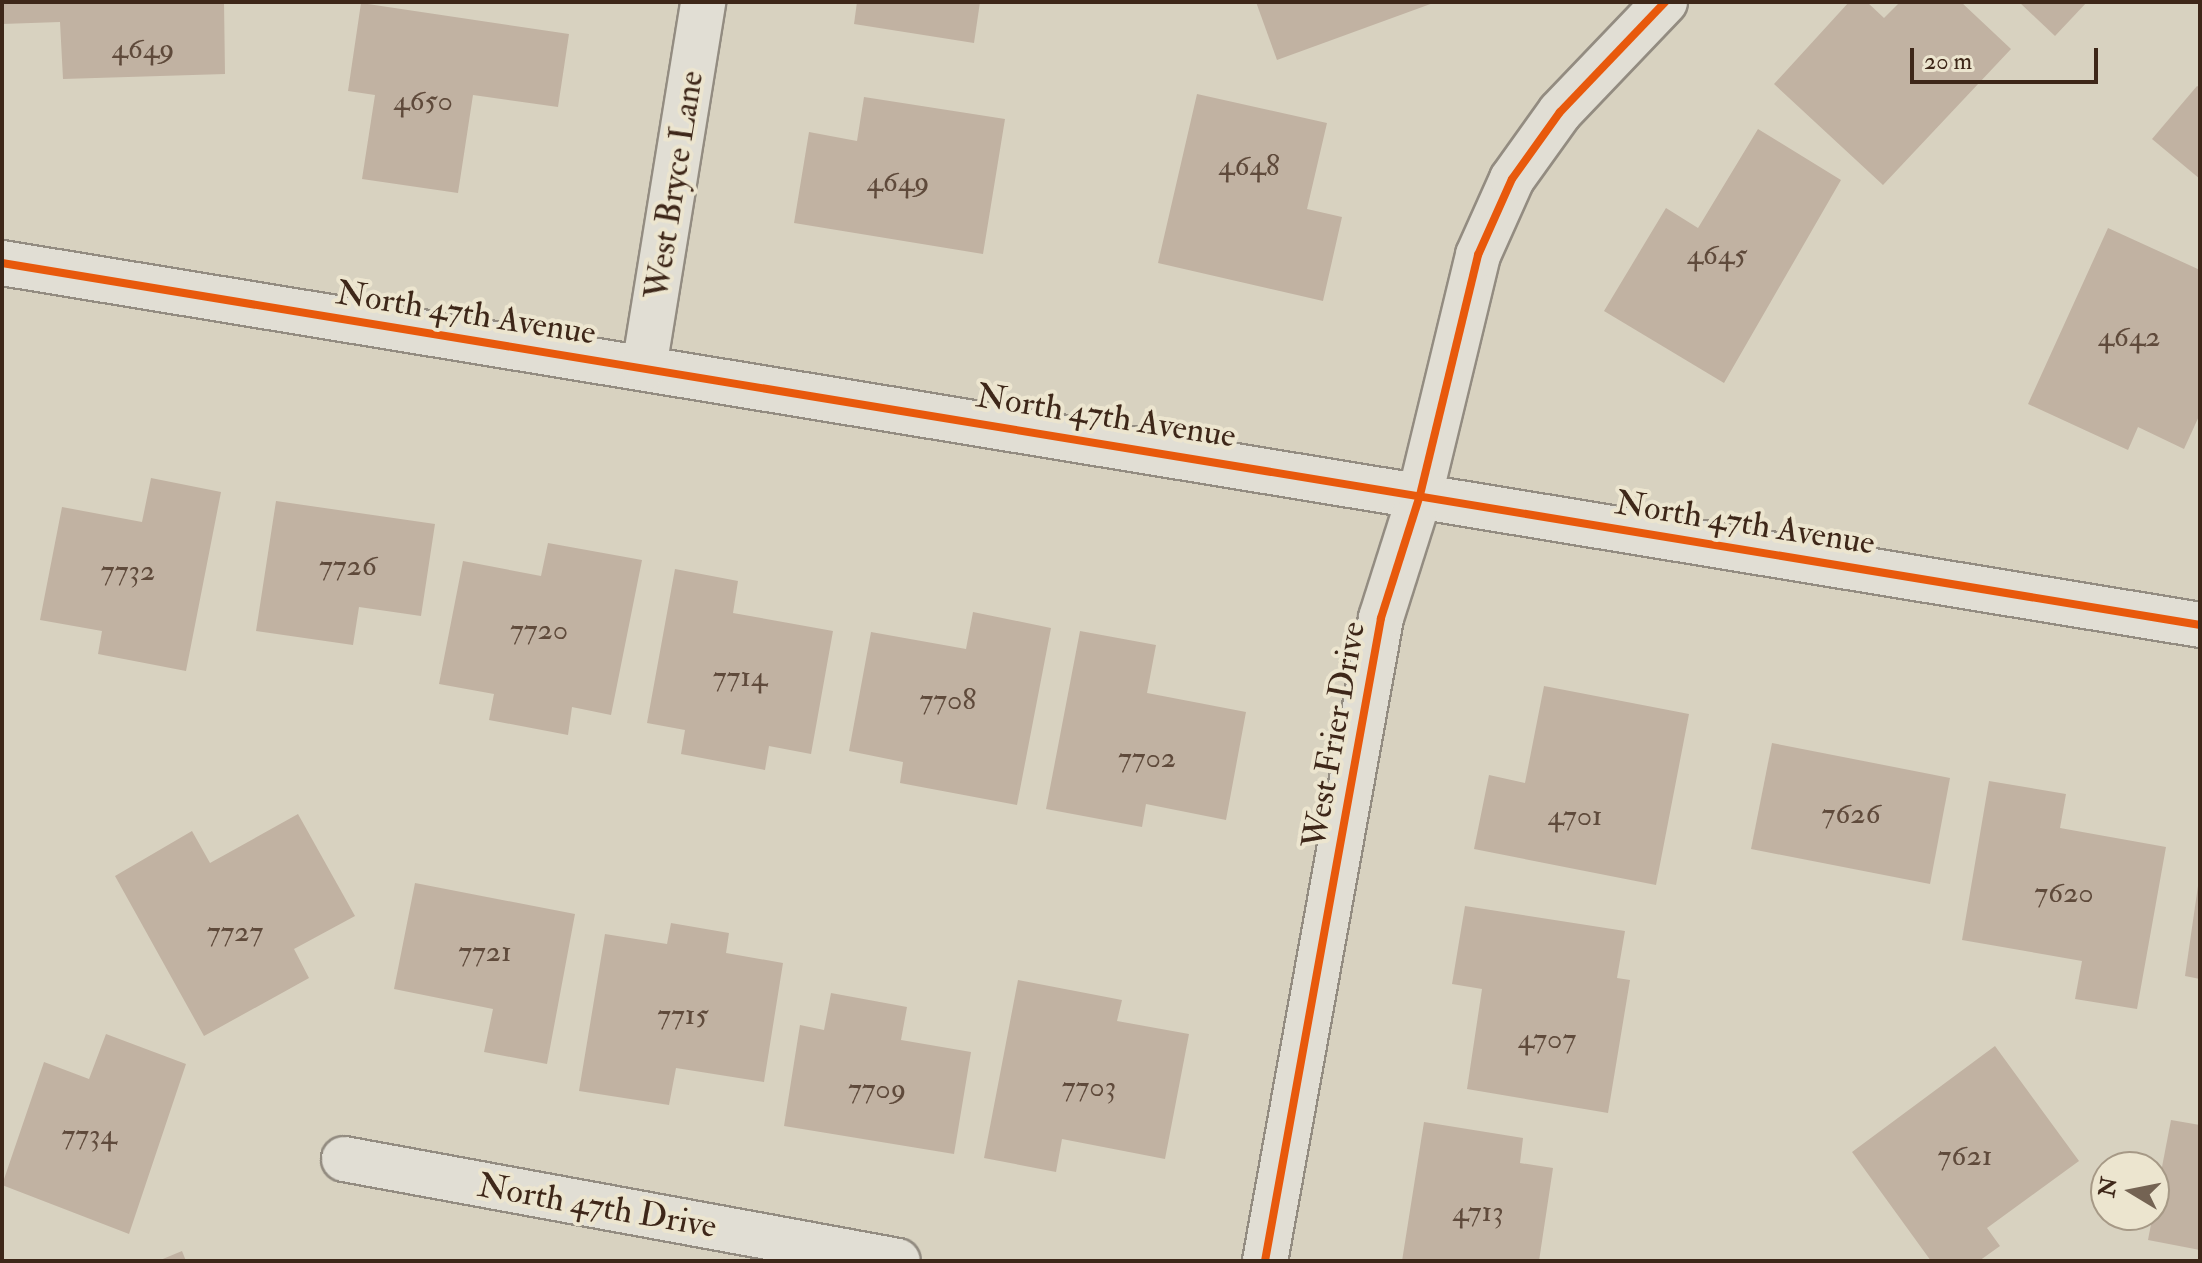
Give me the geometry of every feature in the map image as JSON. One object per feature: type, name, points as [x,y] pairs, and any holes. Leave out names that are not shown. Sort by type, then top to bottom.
[{"type":"street","name":"West Bryce Lane","points":[[644,368],[703,2]]},
{"type":"street","name":"West Frier Drive","points":[[1265,1261],[1381,618],[1420,495],[1478,255],[1512,179],[1560,112],[1665,2]]},
{"type":"street","name":"North 47th Avenue","points":[[2,263],[2200,625]]},
{"type":"street","name":"North 47th Drive","points":[[344,1159],[898,1261]]},
{"type":"building","points":[[2,2],[224,2],[225,74],[63,79],[60,22],[2,24]]},
{"type":"building","points":[[857,2],[980,2],[974,43],[854,24]]},
{"type":"building","points":[[1256,2],[1436,2],[1277,60]]},
{"type":"building","points":[[1849,2],[1867,2],[1884,18],[1900,2],[1961,2],[2011,49],[1883,185],[1774,84]]},
{"type":"building","points":[[2019,2],[2087,2],[2055,36]]},
{"type":"building","points":[[361,3],[569,34],[558,107],[473,95],[458,193],[362,179],[375,95],[348,91]]},
{"type":"building","points":[[2197,86],[2200,88],[2200,179],[2152,139]]},
{"type":"building","points":[[1197,94],[1327,123],[1307,209],[1342,217],[1323,301],[1158,263]]},
{"type":"building","points":[[864,97],[1005,119],[983,254],[794,223],[809,132],[857,141]]},
{"type":"building","points":[[1758,129],[1841,180],[1724,383],[1604,311],[1666,208],[1698,228]]},
{"type":"building","points":[[2108,228],[2200,270],[2200,414],[2184,449],[2138,427],[2128,450],[2028,404]]},
{"type":"building","points":[[151,478],[221,492],[186,671],[98,654],[102,631],[40,620],[62,507],[142,522]]},
{"type":"building","points":[[276,501],[435,524],[421,616],[359,607],[353,645],[256,631]]},
{"type":"building","points":[[548,543],[642,560],[611,715],[572,707],[568,735],[489,720],[494,694],[439,684],[463,561],[541,576]]},
{"type":"building","points":[[675,569],[738,581],[733,613],[833,631],[811,754],[769,746],[765,770],[681,754],[685,730],[647,723]]},
{"type":"building","points":[[973,612],[1051,628],[1017,805],[900,783],[903,762],[849,751],[871,632],[966,649]]},
{"type":"building","points":[[1080,631],[1156,645],[1147,693],[1246,712],[1226,820],[1146,804],[1142,827],[1046,809]]},
{"type":"building","points":[[1544,686],[1689,714],[1656,885],[1474,849],[1489,775],[1525,783]]},
{"type":"building","points":[[1772,743],[1950,778],[1930,884],[1751,849]]},
{"type":"building","points":[[1989,781],[2066,794],[2060,828],[2166,847],[2137,1009],[2075,999],[2082,961],[1962,940]]},
{"type":"building","points":[[298,814],[355,916],[294,949],[309,978],[204,1036],[115,876],[192,831],[210,863]]},
{"type":"building","points":[[415,883],[575,914],[547,1064],[484,1052],[493,1009],[394,989]]},
{"type":"building","points":[[2200,886],[2200,979],[2185,976]]},
{"type":"building","points":[[1465,906],[1625,931],[1617,978],[1630,980],[1608,1113],[1467,1089],[1482,989],[1452,984]]},
{"type":"building","points":[[671,923],[729,933],[726,953],[783,963],[764,1082],[676,1068],[669,1105],[579,1091],[605,934],[667,944]]},
{"type":"building","points":[[1018,980],[1122,1000],[1117,1021],[1189,1034],[1165,1159],[1062,1139],[1056,1172],[984,1158]]},
{"type":"building","points":[[831,993],[907,1007],[901,1040],[971,1052],[954,1154],[784,1126],[800,1025],[824,1030]]},
{"type":"building","points":[[106,1034],[186,1064],[129,1234],[2,1185],[44,1062],[89,1079]]},
{"type":"building","points":[[1995,1046],[2079,1161],[1987,1228],[2000,1246],[1979,1261],[1931,1261],[1852,1152]]},
{"type":"building","points":[[2171,1120],[2200,1125],[2200,1250],[2148,1240],[2150,1231],[2170,1231],[2170,1151],[2165,1151]]},
{"type":"building","points":[[1424,1122],[1523,1138],[1520,1163],[1553,1168],[1539,1261],[1402,1261]]},
{"type":"building","points":[[182,1251],[186,1261],[158,1261]]},
{"type":"cycle path","points":[[1265,1261],[1381,618],[1420,495],[1478,255],[1512,179],[1560,112],[1665,2]]},
{"type":"cycle path","points":[[2,263],[2200,625]]}]
